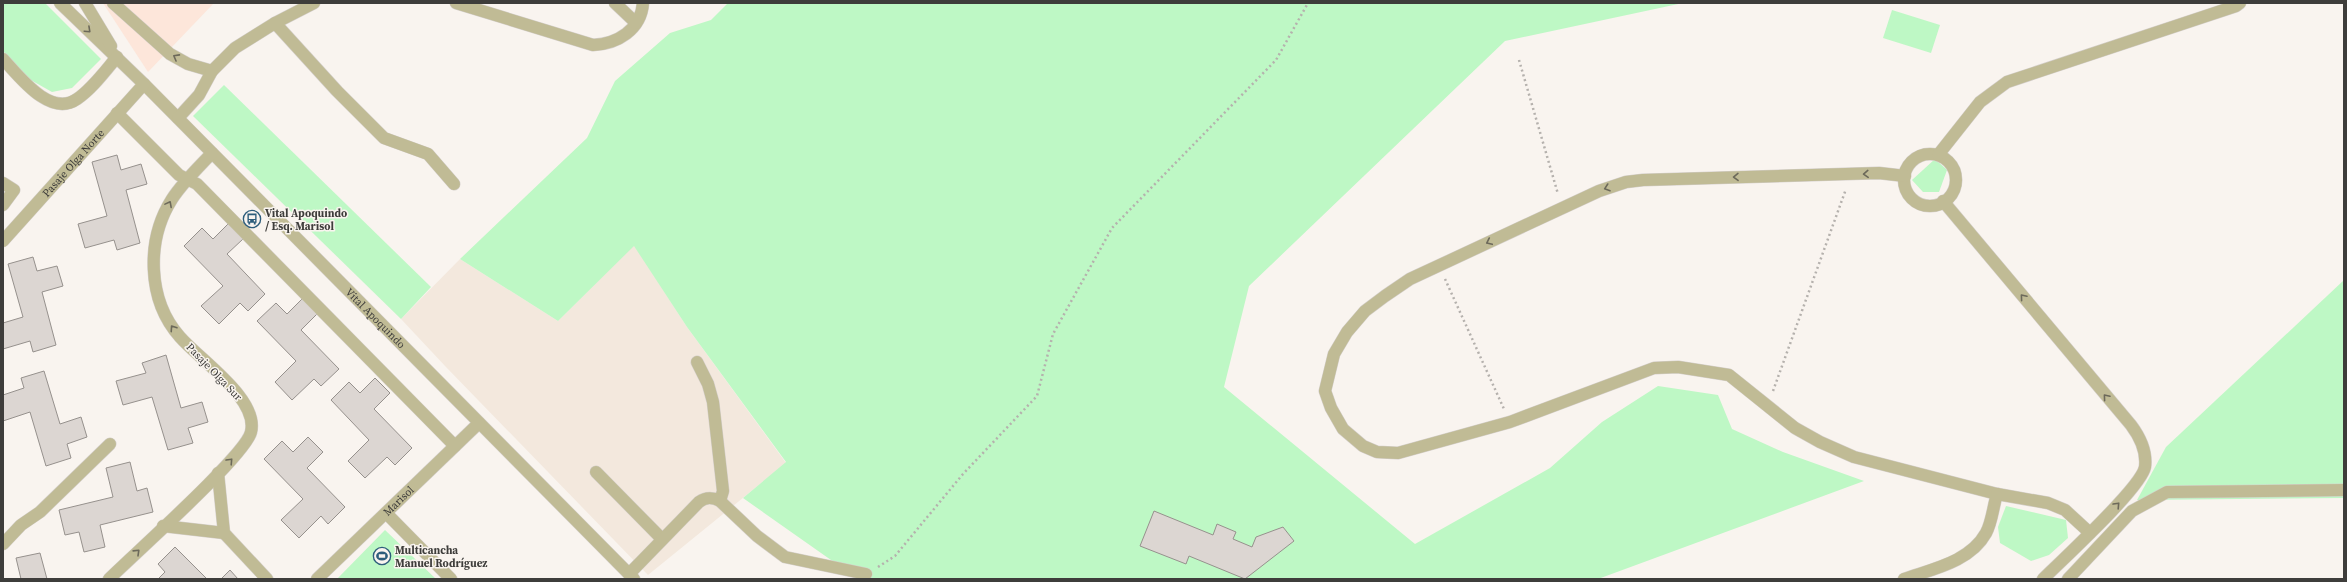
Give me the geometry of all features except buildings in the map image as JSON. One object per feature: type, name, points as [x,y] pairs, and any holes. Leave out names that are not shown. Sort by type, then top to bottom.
[{"type":"street","name":"Vital Apoquindo","points":[[60,3],[178,118],[631,576]]},
{"type":"street","name":"Vital Apoquindo","points":[[85,3],[117,57]]},
{"type":"street","points":[[113,3],[170,54],[188,64],[212,71]]},
{"type":"street","points":[[178,118],[199,95],[212,71],[235,48],[275,23],[314,3]]},
{"type":"street","points":[[456,3],[593,44],[608,43],[622,38],[636,23],[642,11],[643,3]]},
{"type":"street","points":[[615,3],[636,23]]},
{"type":"street","points":[[1938,155],[1980,102],[2007,82],[2236,6],[2240,3]]},
{"type":"street","points":[[275,23],[338,92],[384,138],[428,154],[454,184]]},
{"type":"street","points":[[3,59],[38,95],[44,99],[57,103],[77,99],[117,57]]},
{"type":"street","name":"Pasaje Olga Norte","points":[[3,241],[144,84]]},
{"type":"street","points":[[117,113],[179,174],[197,184],[455,446]]},
{"type":"street","name":"Pasaje Olga Sur","points":[[108,579],[218,473],[250,438],[253,423],[248,407],[229,385],[179,337],[163,308],[154,276],[154,254],[159,227],[172,198],[187,179],[212,153]]},
{"type":"street","points":[[1929,154],[1938,155],[1949,164],[1956,176],[1955,186],[1951,194],[1943,202],[1927,206],[1918,203],[1907,191],[1905,176],[1909,166],[1915,159],[1929,154]]},
{"type":"street","points":[[1905,176],[1880,174],[1637,181],[1599,191],[1410,279],[1365,311],[1347,332],[1334,354],[1325,391],[1331,408],[1343,429],[1363,446],[1377,452],[1398,453],[1510,422],[1654,368],[1672,367],[1729,375],[1795,428],[1820,442],[1854,457],[1997,494],[2054,505],[2065,510],[2090,533]]},
{"type":"street","points":[[3,182],[14,190],[3,205]]},
{"type":"street","points":[[1943,202],[2131,425],[2142,443],[2146,457],[2145,469],[2126,496],[2043,579]]},
{"type":"street","points":[[697,362],[708,384],[713,402],[723,491],[720,501]]},
{"type":"street","name":"Marisol","points":[[317,579],[479,423]]},
{"type":"street","points":[[3,544],[40,512],[110,444]]},
{"type":"street","points":[[596,472],[662,539]]},
{"type":"street","points":[[218,473],[224,533],[267,579]]},
{"type":"street","points":[[2068,579],[2132,511],[2167,492],[2344,490]]},
{"type":"street","points":[[1904,579],[1954,561],[1971,551],[1980,543],[1986,532],[1997,494]]},
{"type":"street","points":[[631,576],[662,539],[704,498],[714,498],[720,501],[757,536],[785,557],[866,574]]},
{"type":"street","points":[[386,513],[451,579]]},
{"type":"street","points":[[163,526],[224,533]]},
{"type":"path","points":[[866,574],[895,556],[963,474],[1037,396],[1053,334],[1112,228],[1276,60],[1308,3]]},
{"type":"path","points":[[1519,60],[1562,208]]},
{"type":"path","points":[[1768,406],[1850,175]]},
{"type":"path","points":[[1439,266],[1510,422]]},
{"type":"shaded area","points":[[103,3],[214,3],[148,72]]},
{"type":"shaded area","points":[[634,245],[687,327],[786,463],[648,575],[401,319],[460,259],[558,321]]},
{"type":"green space","points":[[3,3],[45,3],[101,59],[72,88],[52,92],[29,79],[3,51]]},
{"type":"green space","points":[[728,3],[1683,3],[1505,41],[1249,286],[1224,387],[1415,544],[1550,468],[1602,422],[1658,386],[1718,395],[1732,429],[1783,452],[1864,481],[1598,579],[858,579],[743,498],[786,462],[687,327],[634,246],[558,321],[460,259],[587,138],[615,81],[670,33],[711,20]]},
{"type":"green space","points":[[1892,10],[1940,25],[1931,53],[1883,38]]},
{"type":"green space","points":[[224,85],[431,287],[401,319],[193,116]]},
{"type":"green space","points":[[1935,159],[1947,170],[1939,192],[1923,192],[1912,180]]},
{"type":"green space","points":[[2344,280],[2344,498],[2137,500],[2166,447]]},
{"type":"green space","points":[[2006,506],[2066,520],[2068,538],[2049,555],[2031,561],[2000,543],[1998,527]]},
{"type":"green space","points":[[385,530],[436,579],[337,579]]},
{"type":"place","name":"Vital Apoquindo / Esq. Marisol","points":[[252,219]]},
{"type":"place","name":"Multicancha Manuel Rodríguez","points":[[382,556]]}]
